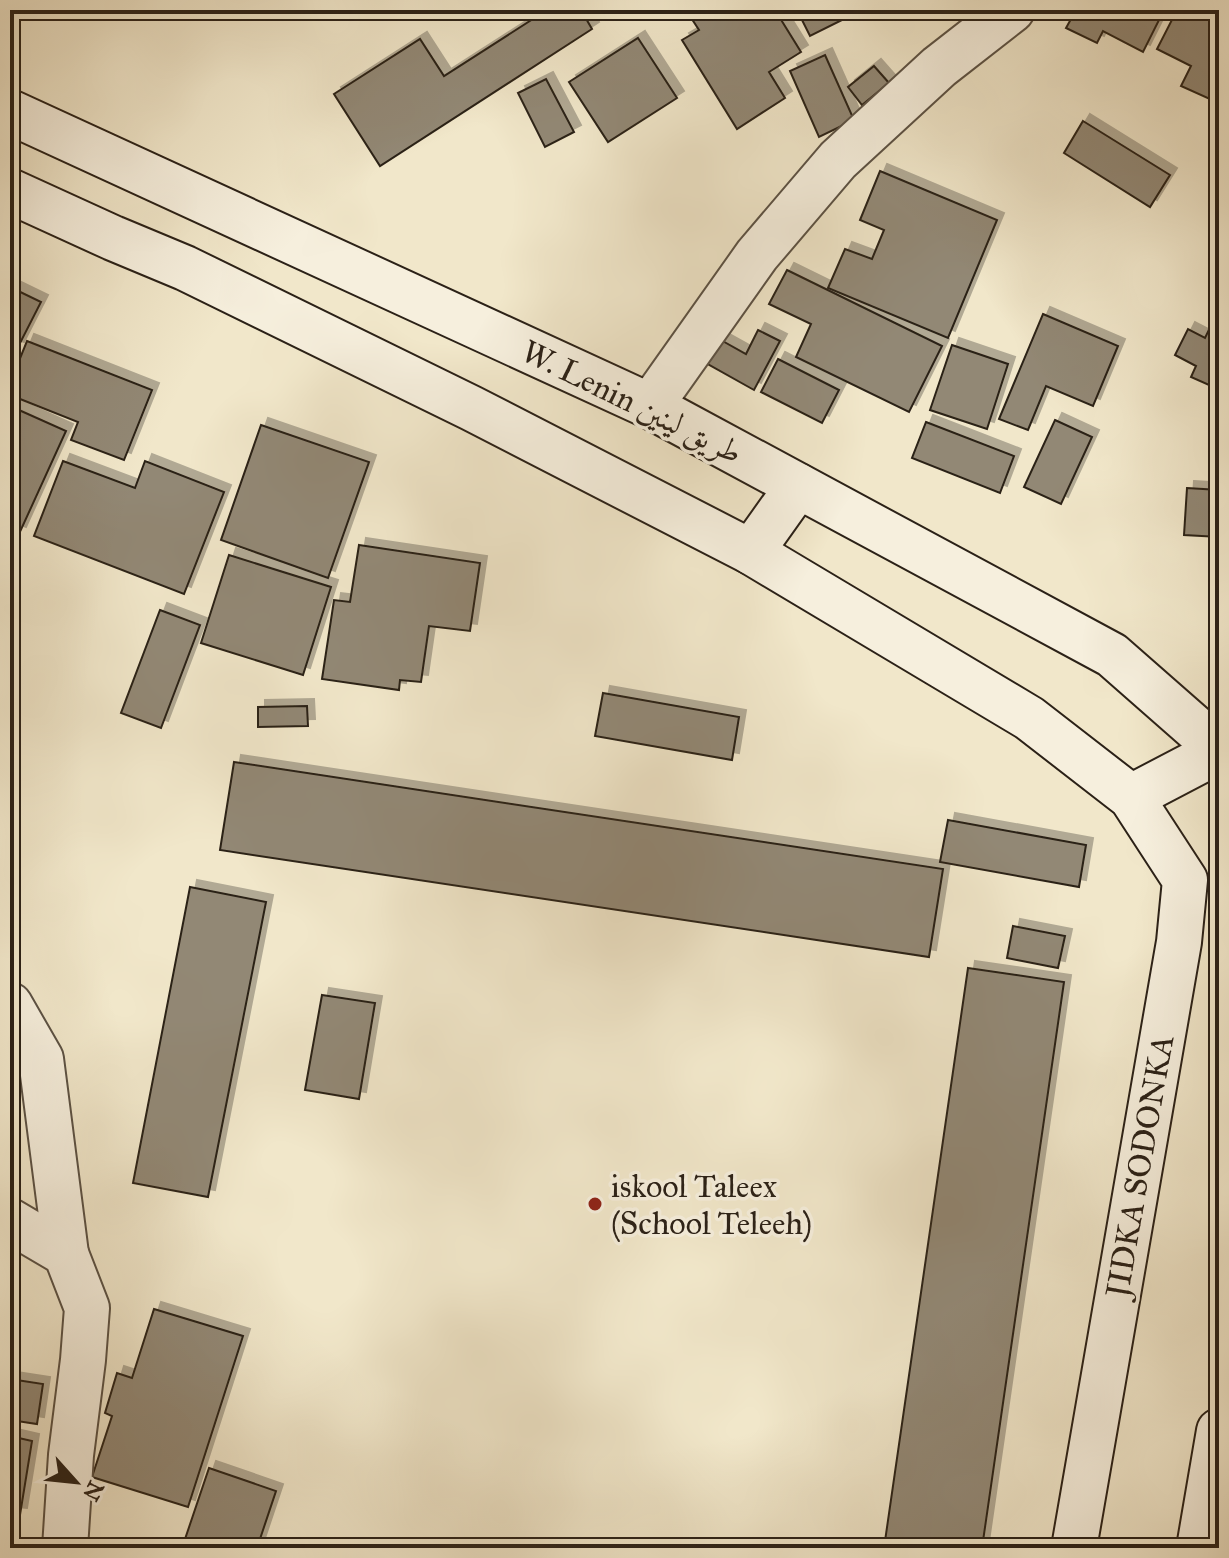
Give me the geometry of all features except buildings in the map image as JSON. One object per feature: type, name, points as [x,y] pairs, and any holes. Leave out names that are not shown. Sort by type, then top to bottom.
[{"type":"main road","points":[[650,406],[757,255],[838,160],[939,67],[1012,10]]},
{"type":"main road","name":"W. Lenin طريق لينين","points":[[10,112],[650,406],[1112,655],[1219,750]]},
{"type":"main road","points":[[10,191],[185,268],[471,408],[751,552],[1029,718],[1131,797],[1219,750]]},
{"type":"main road","points":[[751,552],[798,486]]},
{"type":"main road","name":"JIDKA SODONKA","points":[[1074,1548],[1179,942],[1185,880],[1131,797]]},
{"type":"main road","points":[[10,1005],[41,1059],[66,1254],[87,1308],[71,1455],[65,1548]]},
{"type":"main road","points":[[10,1221],[66,1254]]},
{"type":"main road","points":[[1199,1548],[1219,1431]]},
{"type":"place","name":"iskool Taleex (School Teleeh)","points":[[595,1204]]}]
